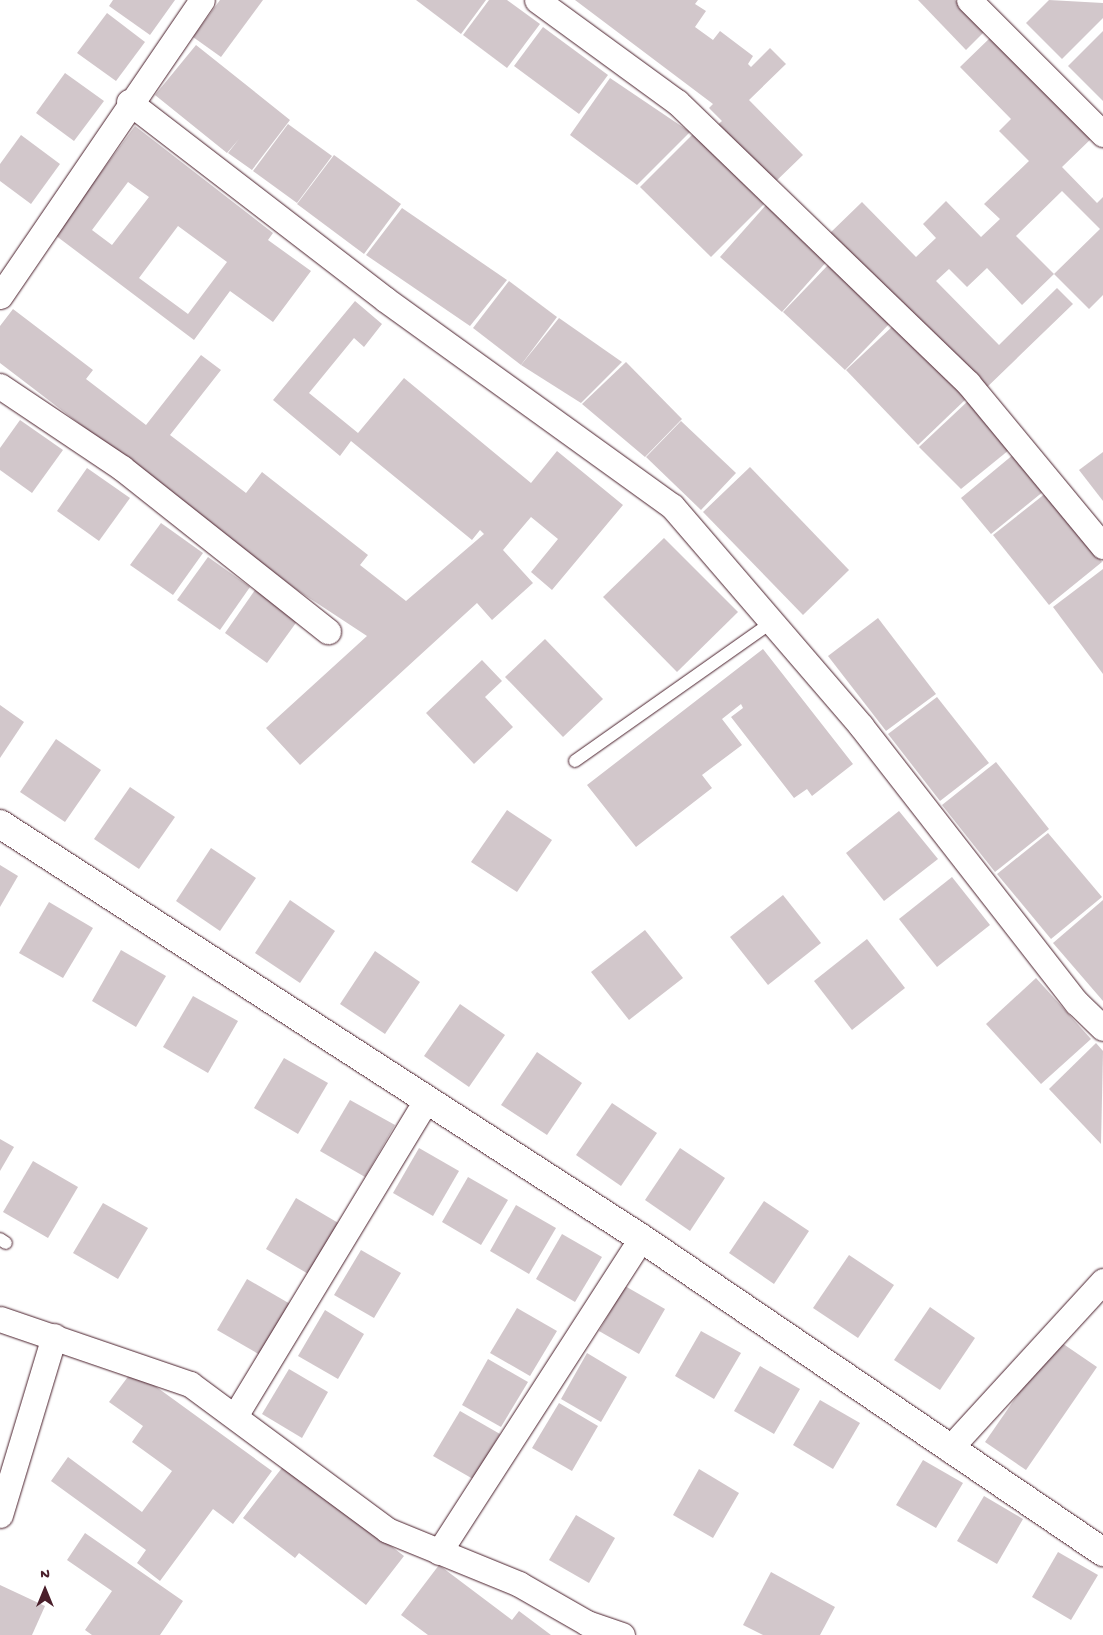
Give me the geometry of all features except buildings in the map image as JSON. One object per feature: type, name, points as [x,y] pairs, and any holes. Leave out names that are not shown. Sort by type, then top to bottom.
[{"type":"street","points":[[0,296],[129,102],[202,0]]},
{"type":"street","points":[[537,0],[677,102],[968,383],[1103,546]]},
{"type":"street","points":[[969,0],[1103,134]]},
{"type":"street","points":[[129,102],[386,300],[672,506],[861,726],[1077,1003],[1103,1028]]},
{"type":"street","points":[[0,386],[122,468],[328,631]]},
{"type":"street","points":[[0,824],[425,1102],[641,1238],[1103,1552]]},
{"type":"street","points":[[235,1416],[425,1102]]},
{"type":"street","points":[[439,1552],[641,1238]]},
{"type":"street","points":[[949,1449],[1103,1281]]},
{"type":"street","points":[[0,1319],[190,1384],[387,1530],[519,1584],[587,1623],[622,1635]]},
{"type":"street","points":[[0,1515],[54,1336]]},
{"type":"lane","points":[[575,761],[772,622]]}]
